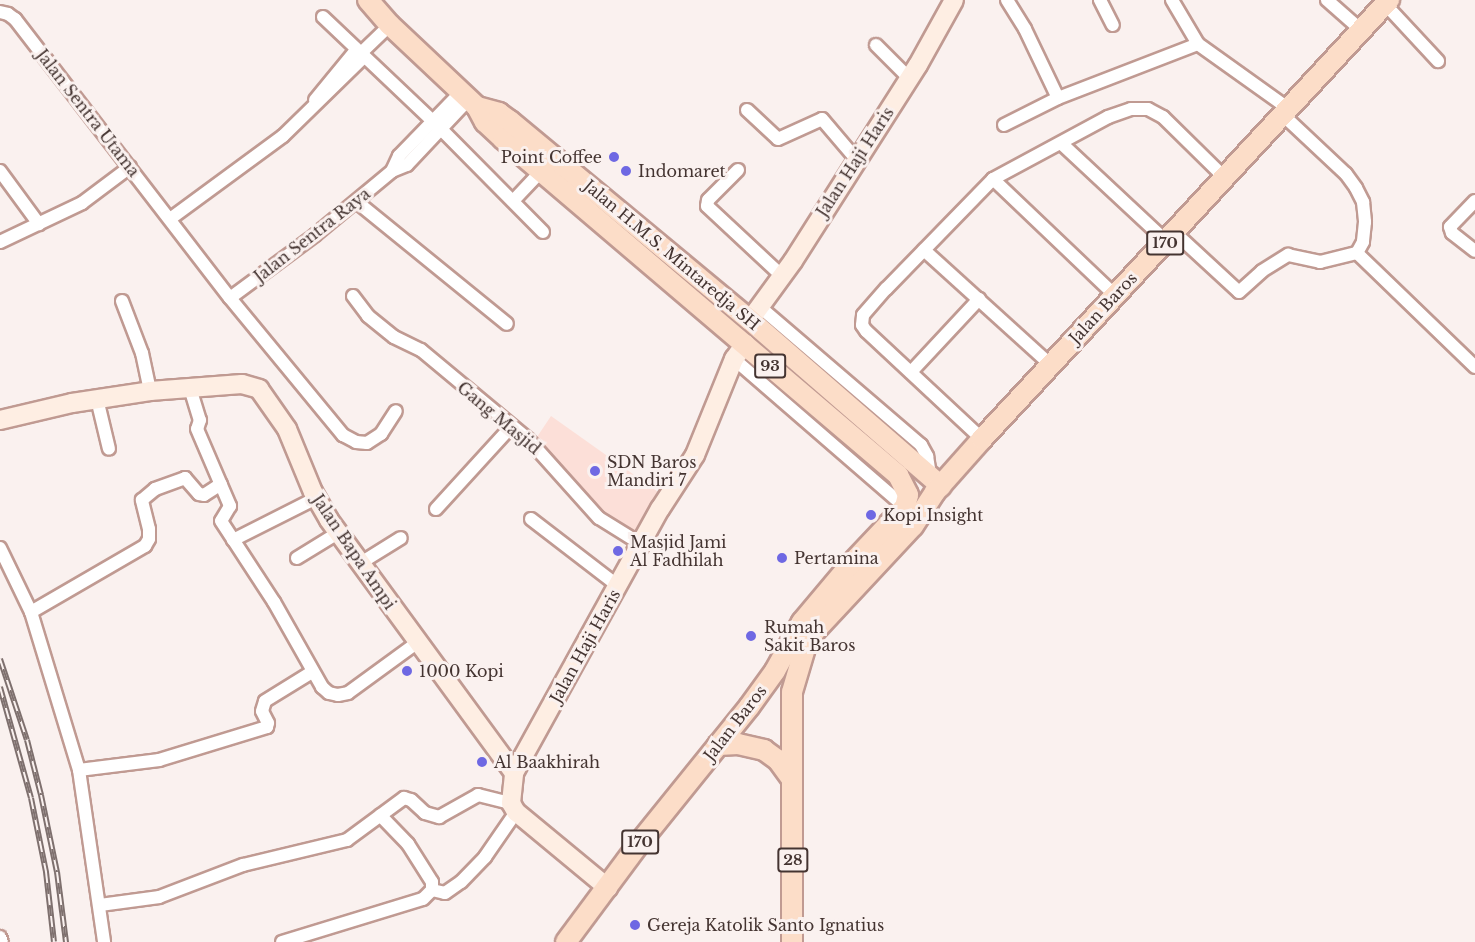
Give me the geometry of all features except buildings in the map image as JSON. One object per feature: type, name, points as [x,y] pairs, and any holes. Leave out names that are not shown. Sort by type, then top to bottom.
[{"type":"main road","name":"Jalan H.M.S. Mintaredja SH","points":[[368,0],[390,25],[469,99],[499,113],[547,164],[739,352],[875,456],[903,482],[909,495],[905,507]]},
{"type":"main road","name":"Jalan Baros","points":[[935,480],[982,439],[1387,2]]},
{"type":"main road","name":"Jalan H.M.S. Mintaredja SH","points":[[547,164],[755,313],[935,480]]},
{"type":"main road","points":[[875,456],[899,464],[916,480],[928,486],[935,480]]},
{"type":"main road","name":"170","points":[[791,778],[792,692],[805,648],[814,632],[918,520],[935,480]]},
{"type":"main road","name":"Jalan Baros","points":[[566,942],[641,841],[764,686],[802,622],[850,565],[905,507]]},
{"type":"main road","points":[[764,686],[780,682],[792,692]]},
{"type":"main road","points":[[718,746],[738,744],[764,750],[778,760],[791,778]]},
{"type":"main road","name":"28","points":[[791,778],[794,866],[792,942]]},
{"type":"street","name":"Jalan Haji Haris","points":[[755,313],[782,276],[909,78],[954,0]]},
{"type":"street","points":[[1006,0],[1025,29],[1058,98]]},
{"type":"street","points":[[1100,0],[1113,25]]},
{"type":"street","points":[[1062,144],[1170,237],[1239,292],[1262,271],[1288,255],[1320,262],[1357,253],[1363,242],[1365,222],[1363,202],[1346,174],[1286,112],[1198,44],[1172,0]]},
{"type":"street","points":[[1327,0],[1361,30]]},
{"type":"street","points":[[1387,2],[1438,62]]},
{"type":"street","name":"Jalan Sentra Utama","points":[[0,12],[15,19],[231,298],[343,435],[356,442],[367,443],[381,434],[396,411]]},
{"type":"street","points":[[323,17],[437,125],[543,232]]},
{"type":"street","points":[[170,219],[282,136],[308,112],[360,53],[390,25]]},
{"type":"street","points":[[1004,125],[1058,98],[1198,44]]},
{"type":"street","points":[[876,45],[909,78]]},
{"type":"street","name":"Jalan Sentra Raya","points":[[231,298],[357,202],[392,171],[399,156],[469,99]]},
{"type":"street","points":[[982,439],[866,331],[862,320],[863,315],[993,179],[1062,144],[1108,117],[1131,109],[1148,109],[1163,117],[1225,178]]},
{"type":"street","points":[[747,110],[778,139],[822,119],[856,159]]},
{"type":"street","points":[[513,201],[547,164]]},
{"type":"street","points":[[0,242],[82,203],[130,167]]},
{"type":"street","points":[[738,170],[708,200],[707,206],[782,276]]},
{"type":"street","points":[[0,171],[39,224]]},
{"type":"street","points":[[993,179],[1115,295]]},
{"type":"street","points":[[1475,201],[1450,227],[1452,233],[1475,251]]},
{"type":"street","points":[[357,202],[507,324]]},
{"type":"street","points":[[924,250],[1051,364]]},
{"type":"street","points":[[1357,253],[1475,367]]},
{"type":"street","name":"Gang Masjid","points":[[353,296],[368,316],[394,337],[421,350],[549,459],[577,497],[599,518],[641,544]]},
{"type":"street","points":[[911,372],[979,299]]},
{"type":"street","points":[[122,301],[142,353],[150,391]]},
{"type":"street","points":[[739,352],[905,507]]},
{"type":"street","name":"Jalan Haji Haris","points":[[513,807],[514,773],[641,544],[695,455],[739,352]]},
{"type":"street","name":"Jalan Bapa Ampi","points":[[0,420],[97,399],[150,391],[242,384],[259,389],[287,429],[316,498],[338,533],[514,773]]},
{"type":"street","points":[[190,388],[200,420],[197,429],[230,506],[221,521],[300,645],[312,672],[329,693],[338,695],[348,693],[418,642]]},
{"type":"street","points":[[97,399],[109,449]]},
{"type":"street","points":[[436,509],[511,427]]},
{"type":"street","points":[[31,612],[145,546],[149,539],[149,529],[142,500],[155,489],[185,478],[199,494],[204,495],[221,484]]},
{"type":"street","points":[[233,540],[316,498]]},
{"type":"street","points":[[531,519],[618,586]]},
{"type":"street","points":[[297,558],[338,533]]},
{"type":"street","points":[[359,564],[400,538]]},
{"type":"street","points":[[0,548],[31,612],[79,770],[104,942]]},
{"type":"street","points":[[79,770],[159,759],[267,727],[268,723],[262,711],[265,701],[312,672]]},
{"type":"street","points":[[100,906],[159,897],[243,865],[347,840],[407,797],[425,813],[440,818],[478,795],[513,807],[608,888]]},
{"type":"street","points":[[432,890],[448,892],[461,882],[485,856],[513,807]]},
{"type":"street","points":[[282,942],[423,899],[432,890],[432,882],[408,844],[380,815]]},
{"type":"street","points":[[0,937],[2,942]]},
{"type":"shaded area","name":"SDN Baros Mandiri 7","points":[[551,416],[661,494],[635,538],[600,517],[535,440]]},
{"type":"railway","points":[[0,659],[27,740],[41,795],[57,872],[66,942]]},
{"type":"railway","points":[[0,687],[31,798],[46,872],[54,942]]},
{"type":"place","name":"Point Coffee","points":[[614,157]]},
{"type":"place","name":"Indomaret","points":[[626,171]]},
{"type":"place","name":"SDN Baros Mandiri 7","points":[[595,471]]},
{"type":"place","name":"Kopi Insight","points":[[871,515]]},
{"type":"place","name":"Masjid Jami Al Fadhilah","points":[[618,551]]},
{"type":"place","name":"Pertamina","points":[[782,558]]},
{"type":"place","name":"Rumah Sakit Baros","points":[[751,636]]},
{"type":"place","name":"1000 Kopi","points":[[407,671]]},
{"type":"place","name":"Al Baakhirah","points":[[482,762]]},
{"type":"place","name":"Gereja Katolik Santo Ignatius","points":[[635,925]]}]
